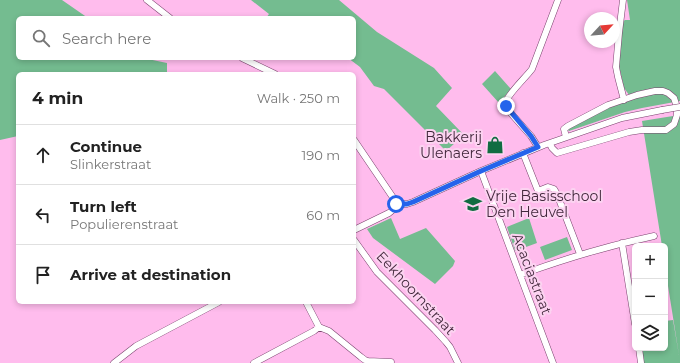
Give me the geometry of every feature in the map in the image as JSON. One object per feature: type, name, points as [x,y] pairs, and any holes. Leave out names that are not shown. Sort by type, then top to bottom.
[{"type":"street","points":[[538,147],[531,136],[509,111],[506,106],[506,102],[509,96],[532,69],[558,0]]},
{"type":"street","points":[[623,0],[616,66],[624,100]]},
{"type":"street","points":[[149,1],[168,16]]},
{"type":"street","points":[[246,60],[271,72]]},
{"type":"street","points":[[550,144],[557,153],[629,132],[642,130],[666,130],[674,124],[677,107],[674,98],[663,91],[655,91],[637,95],[602,108],[568,126],[564,129],[566,137]]},
{"type":"street","points":[[396,204],[407,204],[413,202],[481,171],[566,137],[622,118],[680,107]]},
{"type":"street","points":[[356,143],[396,204],[394,209],[389,213],[356,229]]},
{"type":"street","points":[[524,153],[538,192],[548,187],[554,189],[557,194],[580,254]]},
{"type":"street","name":"Acaciastraat","points":[[481,171],[553,363]]},
{"type":"street","points":[[520,275],[580,254],[622,242],[654,236]]},
{"type":"street","points":[[622,242],[634,315]]},
{"type":"street","name":"Eekhoornstraat","points":[[356,243],[377,272],[446,342],[458,363]]},
{"type":"street","points":[[114,363],[136,346],[215,304]]},
{"type":"street","points":[[307,304],[319,327],[329,331],[365,360],[391,362]]},
{"type":"street","points":[[254,363],[319,327]]},
{"type":"street","points":[[639,351],[641,363]]},
{"type":"green space","points":[[0,0],[62,0],[85,16],[16,16],[16,60],[153,60],[167,63],[167,72],[16,72],[16,136],[0,140]]},
{"type":"green space","points":[[251,0],[339,0],[377,32],[434,68],[452,88],[436,106],[464,135],[446,151],[384,89],[374,86],[360,67],[351,60],[356,60],[356,16],[268,16],[269,14]]},
{"type":"green space","points":[[627,0],[680,0],[680,101],[625,112],[569,131],[568,130],[571,126],[608,107],[632,99],[624,88],[619,66],[622,22],[625,20],[630,20]]},
{"type":"green space","points":[[495,71],[511,89],[499,103],[482,84]]},
{"type":"green space","points":[[680,116],[680,363],[643,363],[641,351],[668,351],[668,321],[673,320],[679,355],[668,286],[668,243],[662,243],[642,121]]},
{"type":"green space","points":[[391,218],[400,239],[426,228],[455,261],[453,266],[435,284],[373,238],[367,229]]},
{"type":"green space","points":[[529,218],[537,243],[515,251],[507,227]]},
{"type":"green space","points":[[567,237],[572,250],[545,260],[540,247]]},
{"type":"place","name":"Bakkerij Ulenaers","points":[[495,145]]},
{"type":"place","name":"Vrije Basisschool Den Heuvel","points":[[473,204]]},
{"type":"route","points":[[396,204],[402,205],[413,202],[538,147],[531,136],[506,106]]}]
